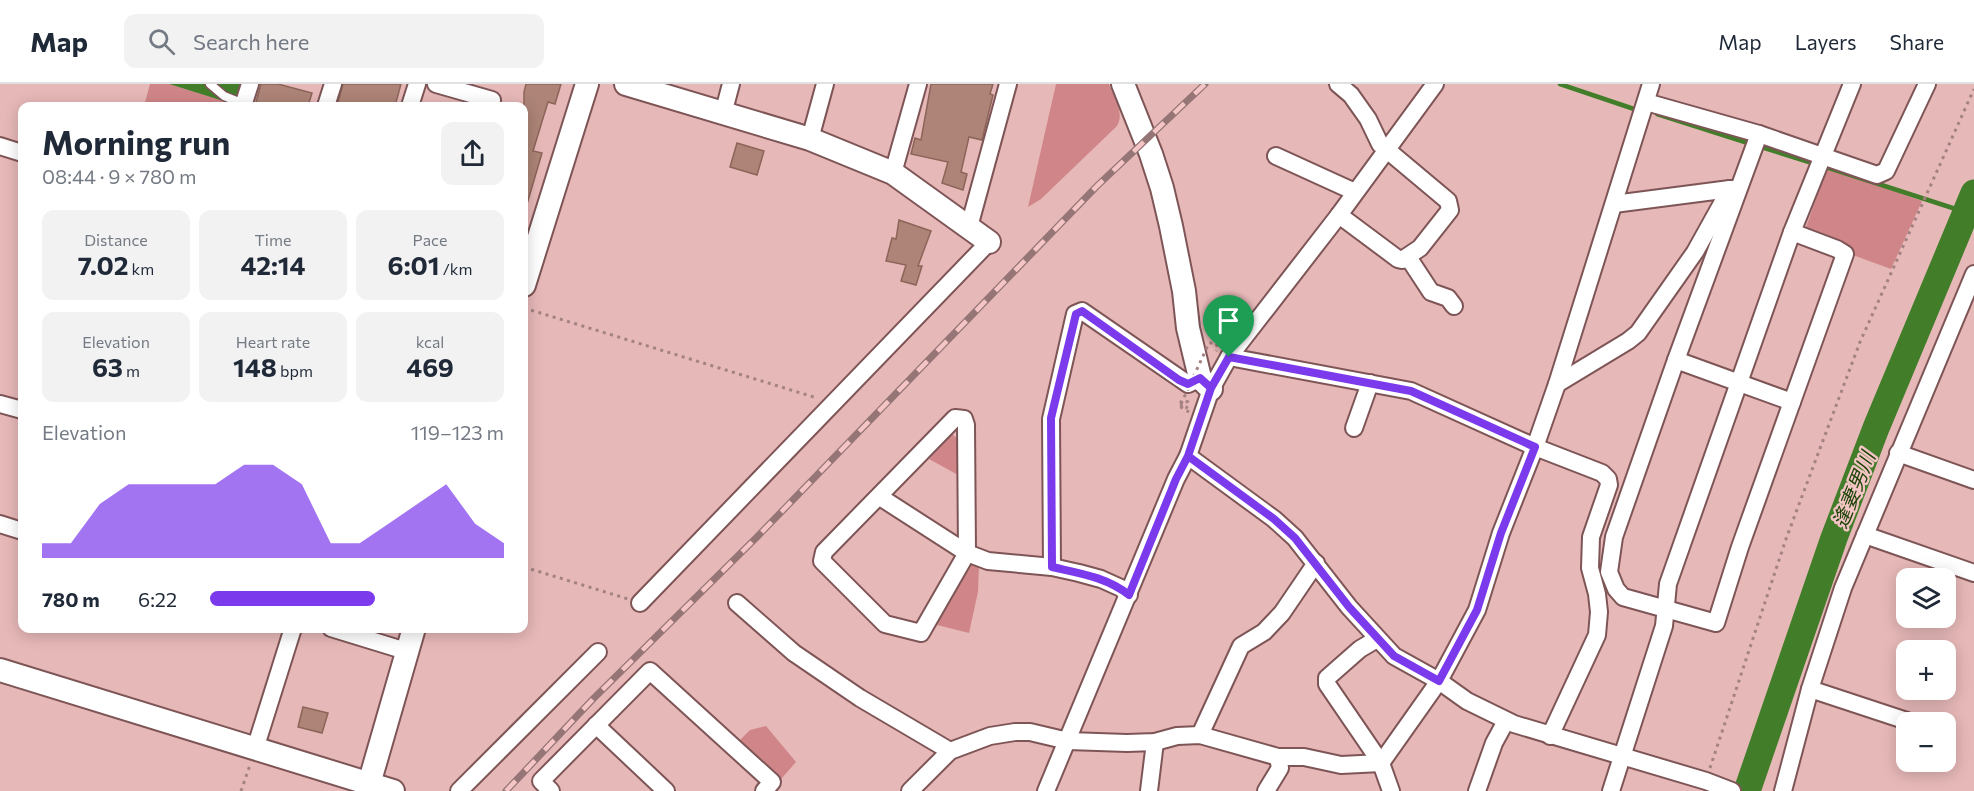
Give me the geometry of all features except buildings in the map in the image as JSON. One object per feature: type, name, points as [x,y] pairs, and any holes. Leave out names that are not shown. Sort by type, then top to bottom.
[{"type":"street","points":[[245,102],[250,84]]},
{"type":"street","points":[[327,102],[333,84]]},
{"type":"street","points":[[411,102],[417,84]]},
{"type":"street","points":[[436,84],[492,100],[491,102]]},
{"type":"street","points":[[528,272],[587,84]]},
{"type":"street","points":[[723,114],[731,84]]},
{"type":"street","points":[[810,139],[825,84]]},
{"type":"street","points":[[893,172],[918,84]]},
{"type":"street","points":[[969,227],[1008,84]]},
{"type":"street","points":[[1123,84],[1162,188],[1184,291],[1188,328],[1205,383]]},
{"type":"street","points":[[1338,84],[1357,103],[1380,144],[1450,205],[1450,210],[1420,248],[1408,257],[1398,259],[1339,215]]},
{"type":"street","points":[[1046,791],[1176,479],[1188,456],[1205,383],[1339,215],[1435,84]]},
{"type":"street","points":[[1381,763],[1439,681],[1477,610],[1498,542],[1557,384],[1651,84]]},
{"type":"street","points":[[1611,791],[1664,626],[1668,584],[1792,232],[1852,84]]},
{"type":"street","points":[[1646,102],[1759,134],[1877,175],[1887,171],[1927,84]]},
{"type":"street","points":[[632,85],[810,139],[893,172],[989,242],[640,603]]},
{"type":"street","points":[[1759,134],[1735,190],[1614,537],[1609,572],[1616,589],[1623,597],[1716,623],[1740,548],[1845,254],[1792,232]]},
{"type":"street","points":[[0,146],[18,152]]},
{"type":"street","points":[[1276,156],[1355,192]]},
{"type":"street","points":[[1614,204],[1735,190]]},
{"type":"street","points":[[1557,384],[1638,333],[1735,190]]},
{"type":"street","points":[[1408,257],[1431,292],[1448,298],[1454,306]]},
{"type":"street","points":[[1783,791],[1810,689],[1843,588],[1974,274]]},
{"type":"street","points":[[1052,567],[1051,418],[1076,314],[1082,311],[1188,384],[1205,383]]},
{"type":"street","points":[[1227,355],[1411,391],[1535,447],[1602,473],[1608,479],[1610,485],[1591,537],[1590,568],[1599,612],[1597,635],[1550,736]]},
{"type":"street","points":[[1676,360],[1792,402]]},
{"type":"street","points":[[1354,428],[1370,382]]},
{"type":"street","points":[[0,404],[18,409]]},
{"type":"street","points":[[955,418],[964,418],[966,425],[967,553],[921,633],[885,624],[822,561],[824,552],[955,418]]},
{"type":"street","points":[[1898,453],[1974,480]]},
{"type":"street","points":[[1188,456],[1274,519],[1295,538],[1377,639],[1394,656],[1439,681],[1467,701],[1506,721],[1550,736],[1732,791]]},
{"type":"street","points":[[880,497],[967,553],[988,561],[1052,567],[1101,579],[1121,588],[1129,595]]},
{"type":"street","points":[[0,524],[18,530]]},
{"type":"street","points":[[1865,535],[1974,573]]},
{"type":"street","points":[[1200,735],[1241,646],[1264,632],[1282,613],[1316,563]]},
{"type":"street","points":[[737,603],[794,653],[860,698],[950,750]]},
{"type":"street","points":[[255,748],[291,633]]},
{"type":"street","points":[[347,633],[406,651]]},
{"type":"street","points":[[369,784],[412,633]]},
{"type":"street","points":[[1377,639],[1360,649],[1326,678],[1327,684],[1381,763],[1391,791]]},
{"type":"street","points":[[459,791],[598,652]]},
{"type":"street","points":[[0,670],[393,791]]},
{"type":"street","points":[[551,791],[541,781],[650,671],[772,782],[764,791]]},
{"type":"street","points":[[1810,689],[1896,717]]},
{"type":"street","points":[[1477,791],[1494,743],[1506,721]]},
{"type":"street","points":[[596,725],[666,791]]},
{"type":"street","points":[[910,791],[950,750],[990,736],[1014,732],[1030,732],[1068,741],[1155,742],[1177,736],[1200,735],[1278,757],[1304,757],[1341,765],[1381,763]]},
{"type":"street","points":[[1149,791],[1155,742]]},
{"type":"street","points":[[1266,791],[1280,768],[1278,757]]},
{"type":"lane","points":[[210,84],[224,96],[237,102]]},
{"type":"path","points":[[1706,785],[1786,539],[1852,364],[1895,261],[1974,88]]},
{"type":"path","points":[[528,309],[833,402]]},
{"type":"path","points":[[1195,415],[1180,407],[1180,402],[1182,400],[1188,402],[1189,405],[1182,408],[1181,404],[1205,351],[1209,343],[1211,342],[1216,344],[1218,347],[1218,349],[1212,352],[1209,350],[1208,345],[1213,343],[1215,344],[1218,346],[1227,355]]},
{"type":"path","points":[[528,568],[640,603]]},
{"type":"path","points":[[241,791],[255,748]]},
{"type":"shaded area","points":[[150,84],[169,84],[226,102],[145,102]]},
{"type":"shaded area","points":[[169,84],[243,84],[237,102],[226,102]]},
{"type":"shaded area","points":[[1056,84],[1109,84],[1118,105],[1119,121],[1117,126],[1041,199],[1028,207]]},
{"type":"shaded area","points":[[1827,168],[1922,201],[1891,269],[1809,239],[1805,230]]},
{"type":"shaded area","points":[[952,434],[958,439],[958,475],[929,459]]},
{"type":"shaded area","points":[[979,564],[978,592],[969,633],[937,625],[966,565]]},
{"type":"shaded area","points":[[766,726],[796,762],[782,778],[773,778],[737,743],[750,730]]},
{"type":"waterway","points":[[1560,84],[1634,109]]},
{"type":"waterway","points":[[1657,114],[1751,144]]},
{"type":"waterway","points":[[1758,146],[1809,162]]},
{"type":"waterway","points":[[1829,168],[1965,212]]},
{"type":"waterway","name":"逢妻男川","points":[[1747,791],[1834,538],[1876,428],[1974,193]]},
{"type":"railway","points":[[506,791],[594,698],[757,537],[1097,186],[1205,84]]},
{"type":"route","points":[[1229,357],[1211,388],[1188,456],[1176,479],[1129,595],[1121,588],[1101,579],[1052,567],[1051,418],[1076,314],[1082,311],[1179,380],[1188,384],[1200,378],[1211,388],[1205,408],[1188,456],[1274,519],[1295,538],[1349,607],[1394,656],[1439,681],[1468,631],[1477,610],[1501,533],[1535,447],[1411,391],[1229,357]]}]
